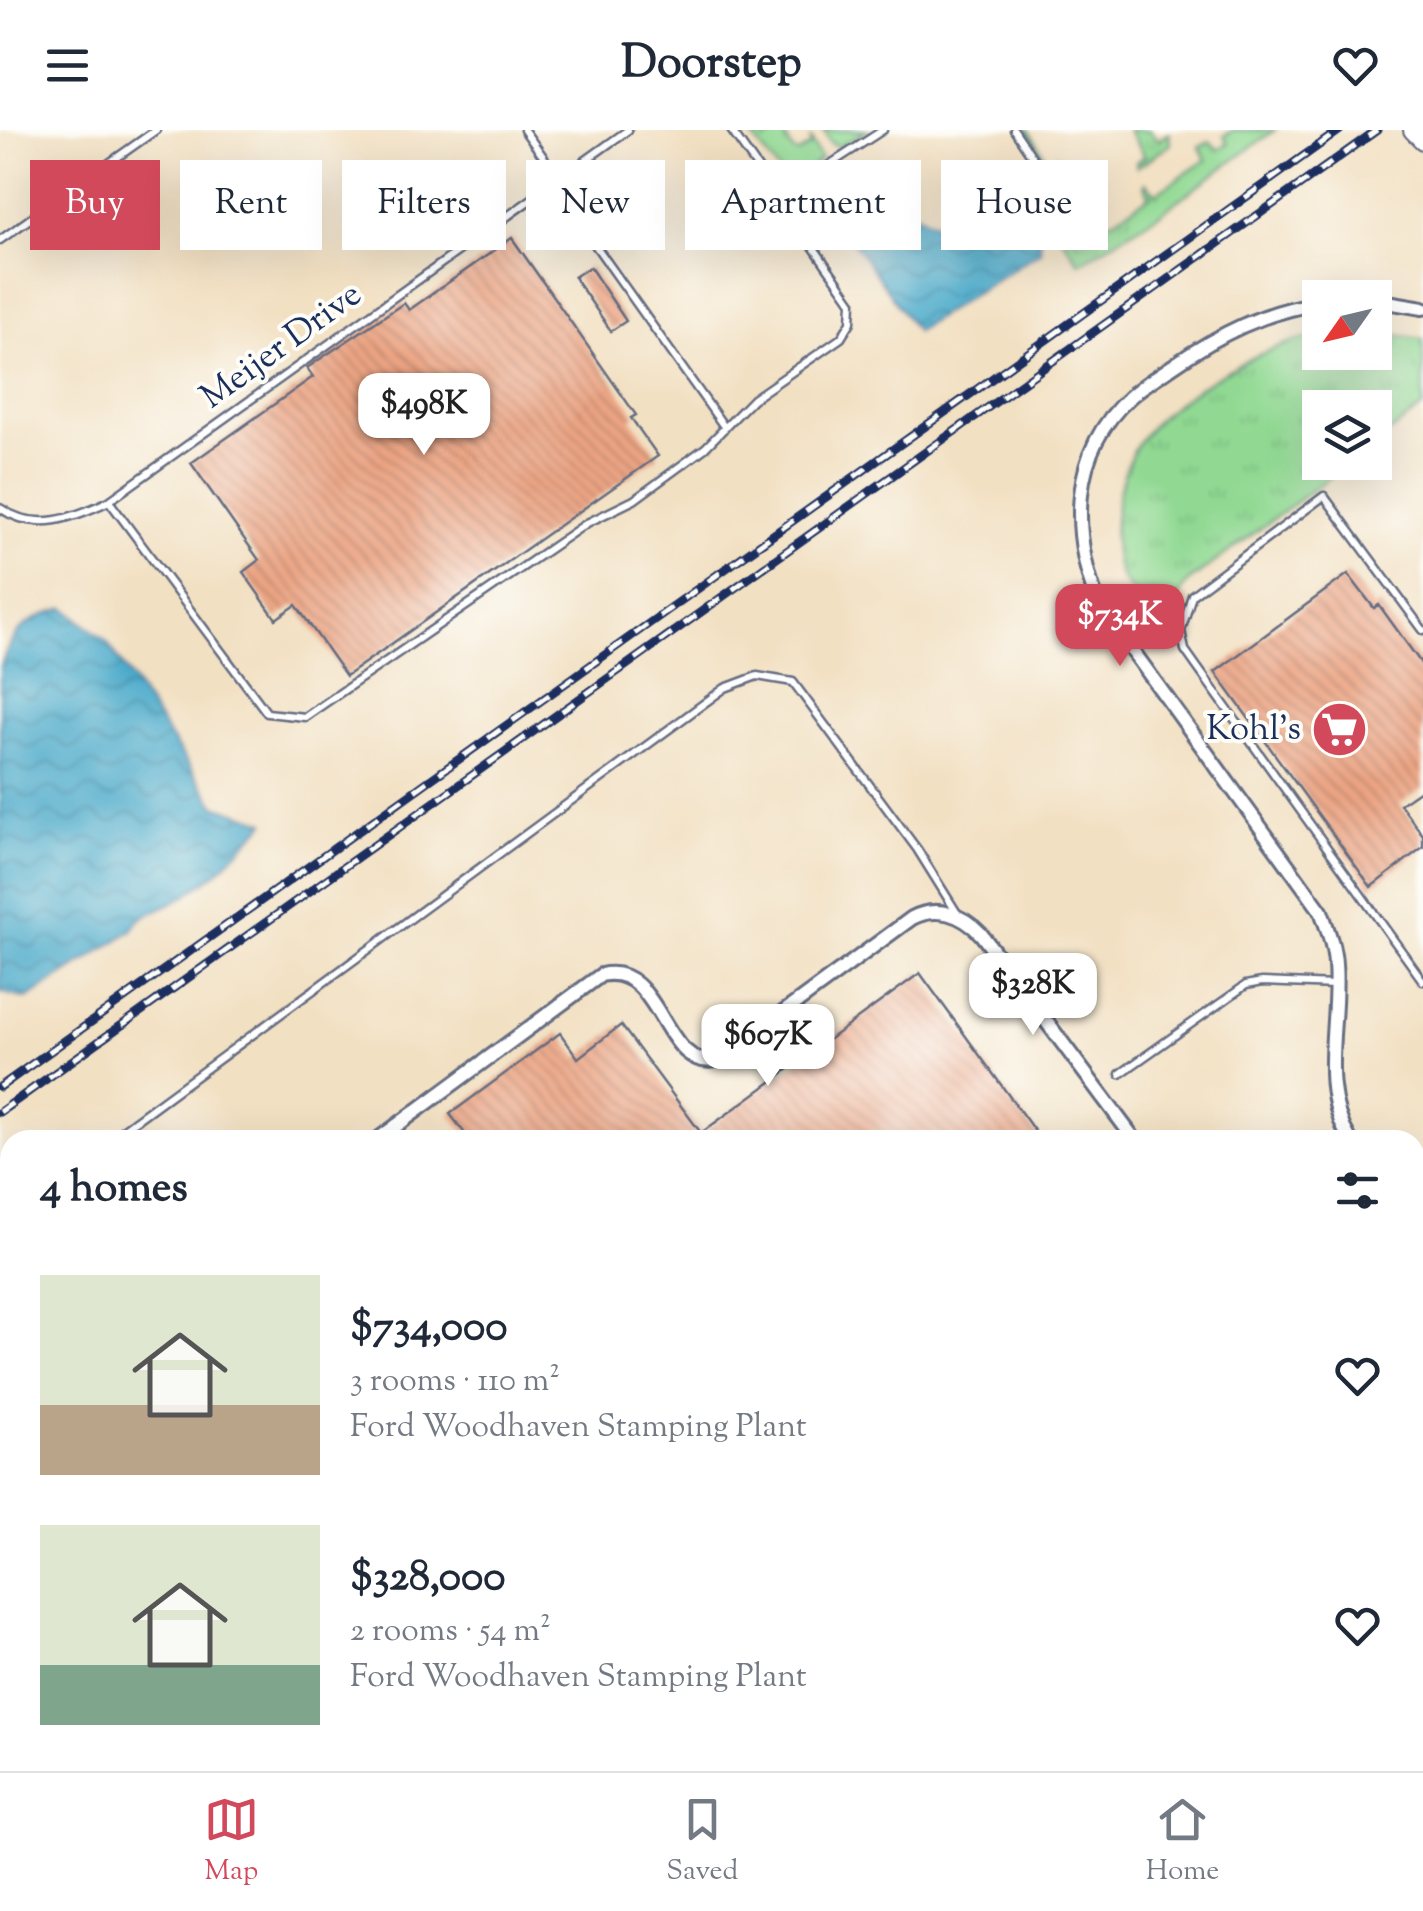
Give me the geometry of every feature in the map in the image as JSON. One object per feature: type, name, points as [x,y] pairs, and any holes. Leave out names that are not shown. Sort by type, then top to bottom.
[{"type":"main road","points":[[1413,130],[1423,140]]},
{"type":"street","points":[[1392,303],[1423,308]]},
{"type":"street","points":[[1302,306],[1243,324],[1208,341],[1129,397],[1106,426],[1086,467],[1078,512],[1080,546],[1098,603],[1309,891],[1329,931],[1336,963],[1334,1104],[1346,1130]]},
{"type":"street","points":[[391,1130],[601,975],[611,972],[636,985],[650,997],[690,1056],[711,1062],[926,910],[959,917],[981,934],[1128,1130]]},
{"type":"lane","points":[[0,240],[156,130]]},
{"type":"lane","points":[[524,130],[546,160]]},
{"type":"lane","name":"Meijer Drive","points":[[586,160],[628,130]]},
{"type":"lane","points":[[731,130],[752,160]]},
{"type":"lane","points":[[837,160],[883,130]]},
{"type":"lane","points":[[1014,130],[1034,160]]},
{"type":"lane","name":"Meijer Drive","points":[[0,508],[16,518],[55,521],[75,517],[109,501],[526,202]]},
{"type":"lane","points":[[599,250],[726,428]]},
{"type":"lane","points":[[109,501],[267,714],[305,716],[588,523],[634,500],[705,448],[753,399],[842,338],[850,322],[852,302],[817,250]]},
{"type":"lane","points":[[1423,630],[1324,496],[1192,594],[1181,630],[1185,650],[1423,982]]},
{"type":"lane","points":[[123,1130],[725,688],[757,676],[794,682],[917,848],[959,917]]},
{"type":"lane","points":[[1120,1074],[1246,985],[1335,985]]},
{"type":"green space","points":[[748,130],[758,130],[765,141],[776,133],[784,135],[794,152],[799,153],[811,145],[810,138],[821,159],[820,160],[770,160]]},
{"type":"green space","points":[[824,130],[868,130],[839,147],[830,143]]},
{"type":"green space","points":[[1024,130],[1028,130],[1047,160],[1043,160]]},
{"type":"green space","points":[[1128,130],[1149,130],[1159,140],[1169,132],[1170,145],[1137,167],[1136,162],[1145,156]]},
{"type":"green space","points":[[1233,130],[1275,130],[1161,213],[1108,245],[1108,220],[1150,196],[1146,183],[1156,193],[1206,160],[1200,147],[1210,141],[1218,150],[1228,144],[1224,136]]},
{"type":"green space","points":[[1070,250],[1100,250],[1079,263]]},
{"type":"green space","points":[[1392,334],[1423,339],[1423,407],[1392,430],[1392,390],[1302,390],[1302,480],[1326,480],[1188,582],[1173,610],[1171,641],[1158,639],[1153,616],[1122,579],[1116,560],[1118,499],[1132,455],[1153,425],[1195,390],[1248,360],[1302,339],[1302,370],[1392,370]]},
{"type":"water","points":[[921,216],[941,225],[941,250],[1040,250],[1040,251],[916,331],[859,250],[921,250]]},
{"type":"water","points":[[65,608],[107,642],[215,805],[266,822],[220,870],[185,896],[141,918],[131,931],[27,999],[0,992],[0,668],[23,628]]},
{"type":"building","points":[[512,238],[636,415],[631,418],[658,456],[346,676],[296,605],[276,619],[243,572],[259,560],[191,463],[313,377],[307,368],[404,303],[409,310],[495,250],[506,250],[506,242]]},
{"type":"building","points":[[590,267],[626,321],[611,331],[574,277]]},
{"type":"building","name":"Kohl's","points":[[1348,574],[1374,608],[1379,605],[1423,666],[1423,788],[1400,804],[1423,835],[1423,847],[1371,887],[1215,672]]},
{"type":"building","points":[[920,973],[1034,1130],[705,1130]]},
{"type":"building","points":[[621,1025],[699,1130],[462,1130],[450,1114],[560,1033],[578,1058]]},
{"type":"railway","points":[[0,1087],[1340,130]]},
{"type":"railway","points":[[0,1112],[1377,130]]},
{"type":"place","name":"Kohl's","points":[[1340,730]]}]
